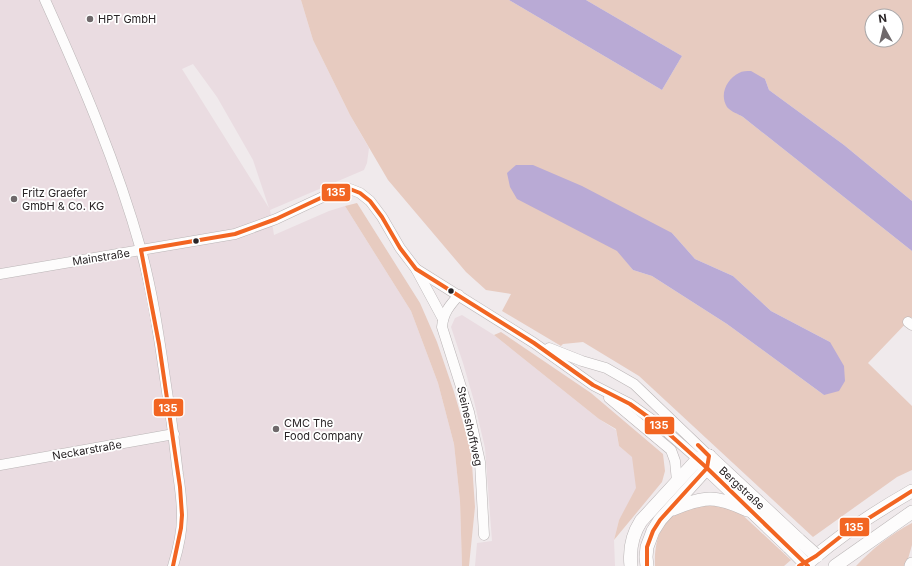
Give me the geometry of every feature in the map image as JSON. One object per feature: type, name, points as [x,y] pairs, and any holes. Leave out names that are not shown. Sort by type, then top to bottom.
[{"type":"main road","points":[[631,566],[631,547],[636,529],[641,521],[677,481],[704,461]]},
{"type":"main road","points":[[647,566],[646,557],[653,531],[704,461]]},
{"type":"main road","name":"Bergstraße","points":[[704,461],[756,515],[794,544],[827,566]]},
{"type":"main road","name":"Bergstraße","points":[[704,461],[812,561]]},
{"type":"main road","points":[[805,566],[845,533],[912,491]]},
{"type":"main road","points":[[669,510],[698,499],[715,498],[736,505],[756,515]]},
{"type":"main road","points":[[836,566],[912,512]]},
{"type":"main road","points":[[799,566],[812,561]]},
{"type":"street","points":[[45,0],[83,85],[111,157],[141,250],[156,322],[174,434],[182,516],[179,546],[173,566]]},
{"type":"street","name":"Mainstraße","points":[[0,274],[235,234],[276,219],[327,195],[350,190],[360,193]]},
{"type":"street","name":"Steineshoffweg","points":[[360,193],[370,201],[382,217],[400,248],[416,269],[443,319],[442,327],[469,412],[480,462],[484,535]]},
{"type":"street","name":"Bergstraße","points":[[416,269],[534,343],[594,385],[630,404],[658,424],[704,461]]},
{"type":"street","points":[[443,319],[447,310],[459,295]]},
{"type":"street","name":"Bergstraße","points":[[534,343],[582,361],[606,368],[634,384],[704,461]]},
{"type":"street","points":[[594,385],[671,450],[675,461],[677,481]]},
{"type":"street","name":"Neckarstraße","points":[[0,465],[174,434]]},
{"type":"shaded area","points":[[0,0],[301,0],[313,40],[350,115],[369,148],[367,163],[364,170],[270,210],[274,235],[329,211],[345,206],[411,311],[438,383],[454,444],[460,501],[462,566],[0,566]],"holes":[[[193,64],[217,97],[253,160],[269,208],[182,69]]]},
{"type":"shaded area","points":[[301,0],[509,0],[662,90],[682,56],[586,0],[912,0],[912,201],[844,145],[769,90],[765,79],[728,108],[743,117],[912,251],[912,317],[868,363],[912,406],[912,470],[897,477],[813,537],[639,376],[583,342],[563,344],[561,346],[502,311],[511,294],[486,290],[466,272],[388,180],[350,115],[313,40]],"holes":[[[672,233],[695,259],[733,276],[771,311],[830,342],[824,395],[727,324],[652,276],[633,270],[618,251]]]},
{"type":"shaded area","points":[[509,0],[586,0],[682,56],[662,90]]},
{"type":"shaded area","points":[[751,71],[765,79],[769,90],[844,145],[912,201],[912,251],[743,117],[727,107],[724,92],[728,83],[740,72]]},
{"type":"shaded area","points":[[516,165],[533,165],[582,186],[672,233],[695,259],[733,276],[771,311],[830,342],[844,366],[845,381],[839,391],[824,395],[727,324],[652,276],[633,270],[617,251],[517,199],[510,187],[507,173]]},
{"type":"shaded area","points":[[357,203],[420,303],[437,342],[454,392],[471,450],[475,507],[469,566],[462,566],[460,501],[454,444],[438,383],[411,311],[345,206]]},
{"type":"shaded area","points":[[462,315],[494,335],[599,419],[616,430],[619,446],[651,472],[619,520],[614,540],[615,566],[475,566],[477,543],[492,541],[485,448],[474,401],[451,327],[455,318]]},
{"type":"shaded area","points":[[501,332],[591,393],[663,454],[665,471],[662,482],[614,540],[619,520],[636,488],[632,457],[619,446],[616,429],[599,419],[494,335]]},
{"type":"shaded area","points":[[709,503],[735,508],[791,560],[784,566],[655,566],[656,547],[661,530],[665,523],[678,511],[687,507]]},
{"type":"shaded area","points":[[912,523],[912,545],[906,566],[856,566],[882,542]]},
{"type":"transit line","name":"135","points":[[141,250],[235,234],[276,219],[327,195],[350,189],[360,193],[370,201],[382,217],[400,248],[416,269],[534,343],[593,385],[630,404],[658,424],[707,468],[808,566]]},
{"type":"transit line","name":"135","points":[[141,250],[159,344],[180,487],[182,515],[181,528],[173,566]]},
{"type":"transit line","name":"135","points":[[647,566],[647,547],[653,531],[660,520],[707,468],[709,456],[698,445]]},
{"type":"transit line","name":"135","points":[[799,566],[816,556],[845,533],[912,491]]},
{"type":"place","name":"HPT GmbH","points":[[90,19]]},
{"type":"place","name":"Fritz Graefer GmbH & Co. KG","points":[[14,199]]},
{"type":"place","name":"CMC The Food Company","points":[[276,429]]}]
